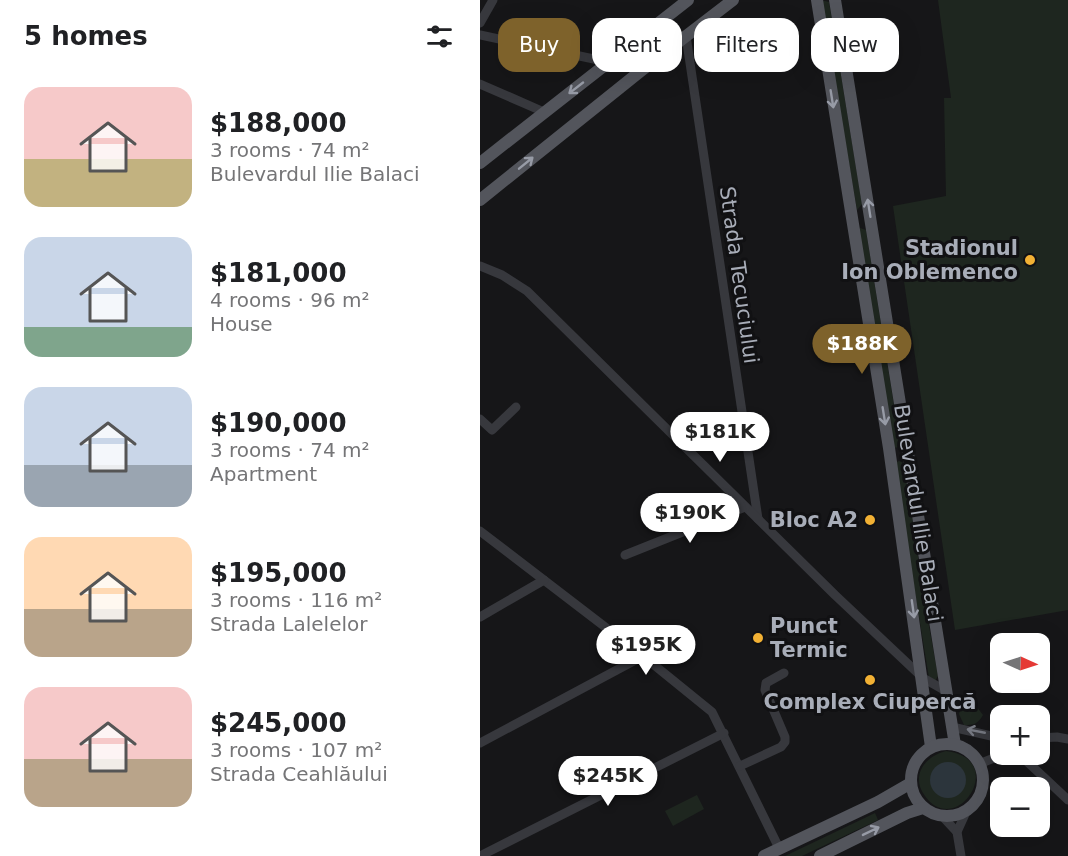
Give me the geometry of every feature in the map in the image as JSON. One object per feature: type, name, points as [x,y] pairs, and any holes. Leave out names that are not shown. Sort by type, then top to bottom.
[{"type":"main road","points":[[665,18],[688,0]]},
{"type":"main road","points":[[480,200],[733,0]]},
{"type":"main road","name":"Bulevardul Ilie Balaci","points":[[817,0],[889,448],[931,747]]},
{"type":"main road","name":"Bulevardul Ilie Balaci","points":[[835,0],[955,745]]},
{"type":"main road","points":[[480,163],[595,72]]},
{"type":"main road","points":[[925,693],[946,690]]},
{"type":"main road","points":[[955,745],[969,752],[979,764],[982,773],[980,794],[968,810],[951,816],[942,816],[923,808],[915,796],[911,783],[914,765],[918,758],[931,747],[955,745]]},
{"type":"main road","points":[[764,856],[878,802],[911,783]]},
{"type":"main road","points":[[820,856],[907,813],[923,808]]},
{"type":"street","points":[[480,23],[493,0]]},
{"type":"street","points":[[480,35],[592,59]]},
{"type":"street","name":"Strada Tecuciului","points":[[686,36],[758,519]]},
{"type":"street","points":[[480,84],[544,112]]},
{"type":"street","points":[[480,266],[502,275],[527,291],[923,678],[946,690]]},
{"type":"street","points":[[480,419],[492,430],[516,407]]},
{"type":"street","points":[[889,448],[906,445]]},
{"type":"street","points":[[625,555],[746,507]]},
{"type":"street","points":[[480,531],[712,711],[779,848]]},
{"type":"street","points":[[480,617],[544,580]]},
{"type":"street","points":[[480,743],[643,656]]},
{"type":"street","points":[[740,765],[781,747],[785,742],[765,690],[766,683],[784,673]]},
{"type":"street","points":[[952,727],[990,735]]},
{"type":"street","points":[[480,856],[724,733]]},
{"type":"street","points":[[1050,737],[1068,739]]},
{"type":"street","points":[[979,764],[990,760]]},
{"type":"street","points":[[1031,765],[1068,800]]},
{"type":"street","points":[[957,832],[968,810]]},
{"type":"street","points":[[942,816],[957,832],[962,856]]},
{"type":"shaded area","points":[[821,0],[829,2],[832,18],[824,18]]},
{"type":"shaded area","points":[[938,0],[1068,0],[1068,610],[955,630],[893,206],[946,196],[944,98],[951,98]]},
{"type":"shaded area","points":[[833,72],[840,72],[862,204],[857,210]]},
{"type":"shaded area","points":[[860,228],[866,230],[900,443],[899,447],[894,448],[858,230]]},
{"type":"shaded area","points":[[899,461],[903,463],[905,469],[938,676],[935,681],[929,678],[895,469]]},
{"type":"shaded area","points":[[973,702],[983,715],[975,723],[964,725],[959,714],[961,708]]},
{"type":"shaded area","points":[[946,751],[965,757],[974,768],[976,780],[971,793],[962,803],[950,809],[937,807],[925,796],[919,781],[926,762]]},
{"type":"shaded area","points":[[948,762],[961,767],[966,780],[961,793],[948,798],[935,793],[930,780],[935,767]]},
{"type":"shaded area","points":[[697,795],[704,809],[673,826],[665,811]]},
{"type":"shaded area","points":[[875,813],[878,820],[802,856],[785,856]]},
{"type":"place","name":"Stadionul Ion Oblemenco","points":[[1030,260]]},
{"type":"place","name":"Bloc A2","points":[[870,520]]},
{"type":"place","name":"Punct Termic","points":[[758,638]]},
{"type":"place","name":"Complex Ciupercă","points":[[870,680]]}]
